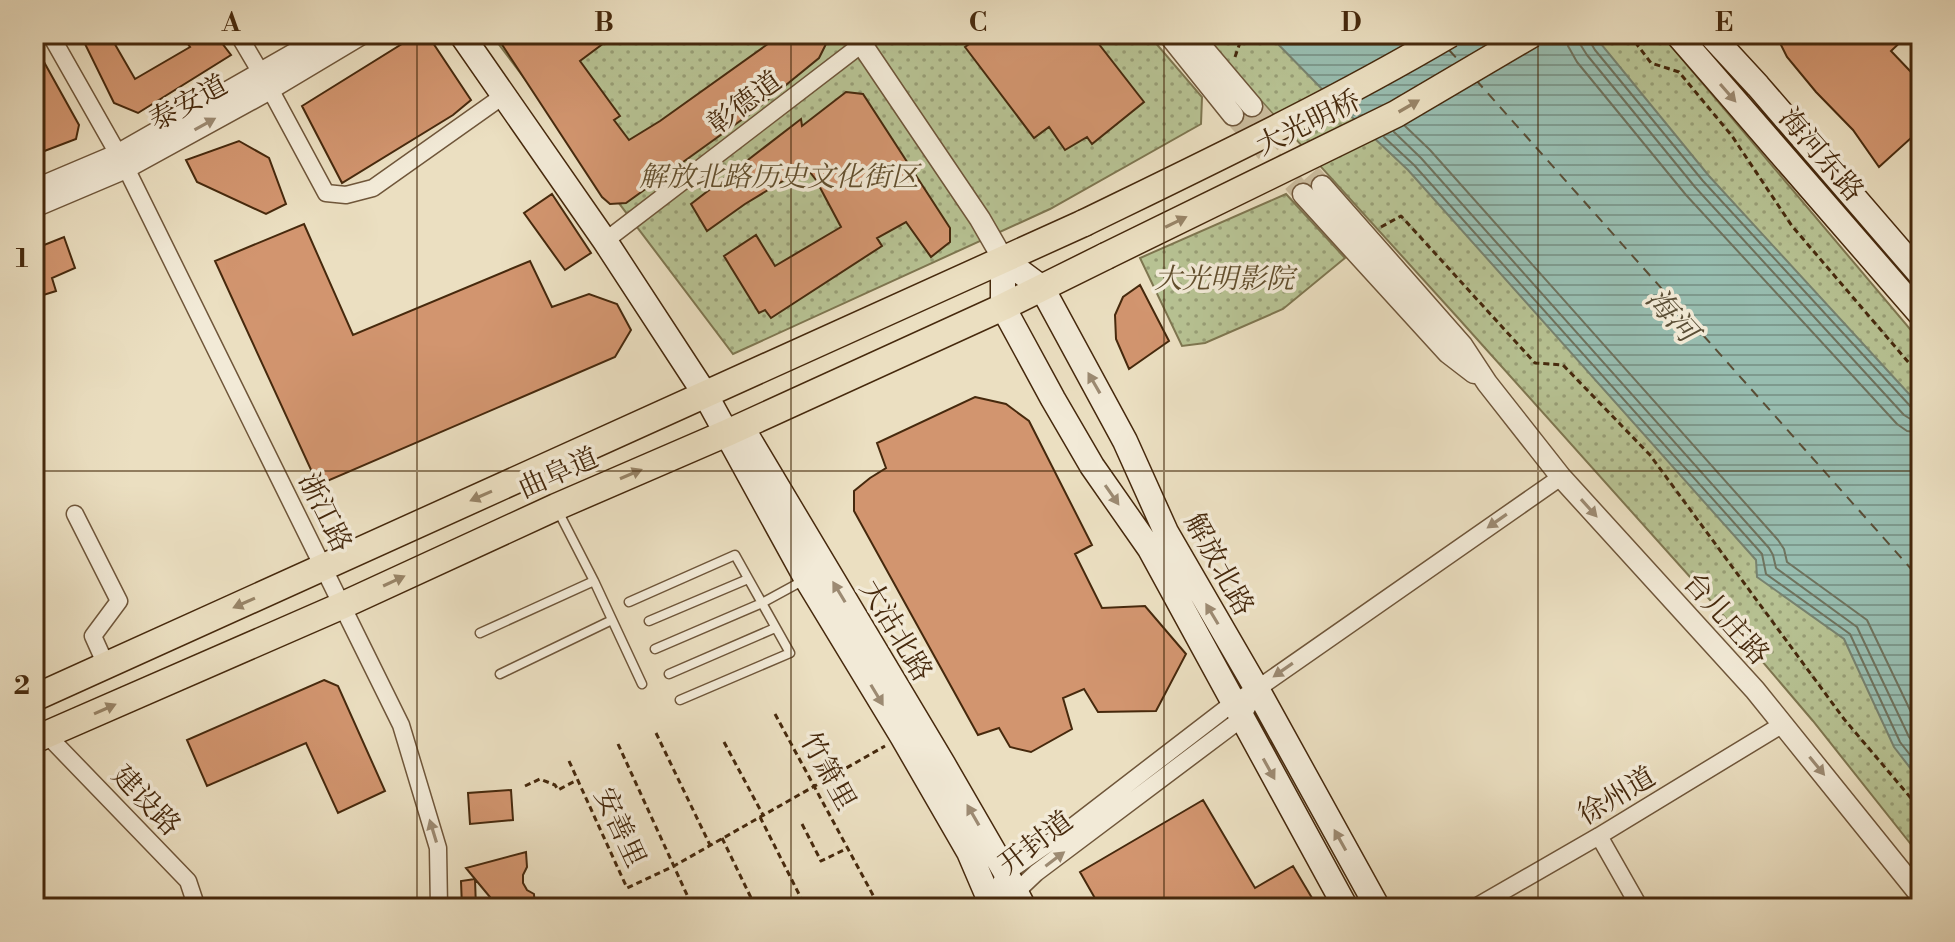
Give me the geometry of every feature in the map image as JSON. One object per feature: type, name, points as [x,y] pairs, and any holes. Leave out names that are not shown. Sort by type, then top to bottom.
[{"type":"main road","name":"大沽北路","points":[[461,34],[605,241],[705,394],[734,430],[1015,891]]},
{"type":"main road","name":"大光明桥","points":[[1084,223],[1318,107],[1450,34]]},
{"type":"main road","name":"大光明桥","points":[[1106,256],[1396,114],[1532,34]]},
{"type":"main road","name":"海河东路","points":[[1677,34],[1921,315]]},
{"type":"main road","name":"海河东路","points":[[1710,34],[1919,268]]},
{"type":"main road","name":"曲阜道","points":[[34,698],[1084,223]]},
{"type":"main road","name":"曲阜道","points":[[40,737],[734,430],[1003,307],[1106,256]]},
{"type":"main road","name":"解放北路","points":[[1003,259],[1042,288],[1125,441],[1166,532],[1378,908]]},
{"type":"main road","name":"解放北路","points":[[1003,259],[1003,307],[1092,466],[1150,549],[1346,908]]},
{"type":"main road","name":"大沽北路","points":[[734,430],[806,578],[969,852],[991,905]]},
{"type":"street","name":"浙江路","points":[[50,34],[122,161],[401,725],[438,848],[439,908]]},
{"type":"street","points":[[238,34],[326,193],[346,195],[373,188],[503,96]]},
{"type":"street","name":"泰安道","points":[[266,81],[329,34]]},
{"type":"street","name":"泰安道","points":[[34,207],[266,81],[362,34]]},
{"type":"street","points":[[1168,34],[1242,111],[1191,34]]},
{"type":"street","name":"彰德道","points":[[605,241],[864,37]]},
{"type":"street","name":"解放北路","points":[[864,37],[1003,259]]},
{"type":"street","name":"泰安道","points":[[34,190],[122,161]]},
{"type":"street","name":"台儿庄路","points":[[1312,190],[1448,353],[1487,383],[1561,477],[1755,690],[1921,896]]},
{"type":"street","points":[[1894,282],[1919,268]]},
{"type":"street","name":"开封道","points":[[991,905],[1015,891],[1237,711],[1257,689],[1561,477]]},
{"type":"street","points":[[75,514],[119,601],[93,636],[106,665]]},
{"type":"street","name":"徐州道","points":[[1474,908],[1783,724]]},
{"type":"street","name":"建设路","points":[[40,737],[188,881],[197,908]]},
{"type":"street","points":[[1599,836],[1640,908]]},
{"type":"lane","points":[[556,507],[642,684]]},
{"type":"lane","points":[[629,602],[735,555],[790,653],[680,700]]},
{"type":"lane","points":[[655,649],[762,603],[806,578]]},
{"type":"lane","points":[[649,621],[748,579]]},
{"type":"lane","points":[[480,633],[594,581]]},
{"type":"lane","points":[[500,674],[612,620]]},
{"type":"lane","points":[[669,674],[775,628]]},
{"type":"path","points":[[1233,63],[1243,34]]},
{"type":"path","points":[[1629,34],[1651,63],[1679,72],[1732,136],[1792,226],[1921,377]]},
{"type":"path","points":[[1382,228],[1401,216],[1535,363],[1563,365],[1627,430],[1650,455],[1844,719],[1921,810]]},
{"type":"path","name":"竹箫里","points":[[775,714],[880,908]]},
{"type":"path","points":[[656,733],[710,845]]},
{"type":"path","name":"安善里","points":[[569,761],[627,888],[674,866],[902,736]]},
{"type":"path","points":[[724,742],[806,908]]},
{"type":"path","name":"安善里","points":[[618,744],[674,866]]},
{"type":"path","name":"安善里","points":[[525,786],[540,779],[555,785],[558,790],[577,780]]},
{"type":"path","name":"竹箫里","points":[[802,824],[821,861],[848,848]]},
{"type":"path","points":[[722,838],[756,908]]},
{"type":"path","points":[[674,866],[693,908]]},
{"type":"green space","name":"解放北路历史文化街区","points":[[491,34],[1148,34],[1202,97],[1201,124],[1050,209],[733,354]]},
{"type":"green space","points":[[1205,34],[1661,34],[1921,342],[1921,857],[1813,721],[1699,587],[1225,61]]},
{"type":"green space","name":"大光明影院","points":[[1286,194],[1345,258],[1283,309],[1205,343],[1182,346],[1140,258]]},
{"type":"water","name":"海河","points":[[1268,34],[1595,34],[1709,176],[1921,407],[1921,782],[1894,747],[1844,639],[1757,577],[1756,560],[1408,170]]},
{"type":"building","points":[[86,34],[109,34],[135,79],[190,47],[181,34],[215,34],[231,55],[138,113],[114,103],[84,42]]},
{"type":"building","points":[[418,34],[427,34],[471,100],[453,115],[342,183],[302,106]]},
{"type":"building","points":[[509,34],[616,34],[580,61],[620,116],[614,120],[629,140],[772,41],[767,34],[826,34],[827,42],[819,58],[754,111],[626,203],[610,204],[602,197],[499,40]]},
{"type":"building","points":[[983,34],[1091,34],[1144,102],[1092,144],[1087,137],[1065,150],[1049,127],[1034,138],[965,47]]},
{"type":"building","points":[[1780,34],[1909,34],[1891,51],[1912,73],[1921,75],[1921,116],[1915,122],[1921,129],[1879,167],[1853,130],[1787,57],[1779,41]]},
{"type":"building","points":[[34,44],[79,125],[76,139],[34,155],[34,124],[42,120],[34,104]]},
{"type":"building","points":[[846,92],[863,94],[950,228],[950,242],[931,257],[906,222],[877,238],[882,246],[771,318],[765,310],[759,313],[724,256],[756,235],[775,266],[841,227],[816,180],[806,167],[707,231],[691,204],[801,119],[802,126]]},
{"type":"building","points":[[239,141],[269,158],[286,204],[266,214],[197,182],[186,160]]},
{"type":"building","points":[[552,194],[591,253],[565,270],[524,213]]},
{"type":"building","points":[[304,224],[353,335],[530,261],[552,307],[589,294],[617,304],[631,330],[615,357],[318,485],[215,261]]},
{"type":"building","points":[[64,237],[75,268],[52,278],[56,291],[34,298],[34,249]]},
{"type":"building","points":[[1140,285],[1169,341],[1129,369],[1116,339],[1115,315],[1123,297]]},
{"type":"building","points":[[975,397],[1006,404],[1029,421],[1092,545],[1075,554],[1102,608],[1145,606],[1186,654],[1156,711],[1098,712],[1084,689],[1063,698],[1072,729],[1031,752],[1010,747],[999,728],[978,735],[854,511],[854,491],[886,468],[877,443]]},
{"type":"building","points":[[324,680],[338,686],[385,791],[338,813],[306,743],[207,786],[187,740]]},
{"type":"building","points":[[511,790],[513,820],[470,824],[468,793]]},
{"type":"building","points":[[1203,800],[1255,888],[1293,866],[1318,908],[1081,908],[1096,900],[1080,872]]},
{"type":"building","points":[[526,852],[527,867],[523,883],[534,894],[535,908],[499,908],[466,868]]},
{"type":"building","points":[[475,879],[476,908],[462,908],[461,881]]},
{"type":"ferry route","points":[[1449,50],[1461,63]]},
{"type":"ferry route","points":[[1476,80],[1921,580]]},
{"type":"tunnel","points":[[1252,106],[1322,186]]},
{"type":"tunnel","points":[[1233,115],[1303,194]]}]
